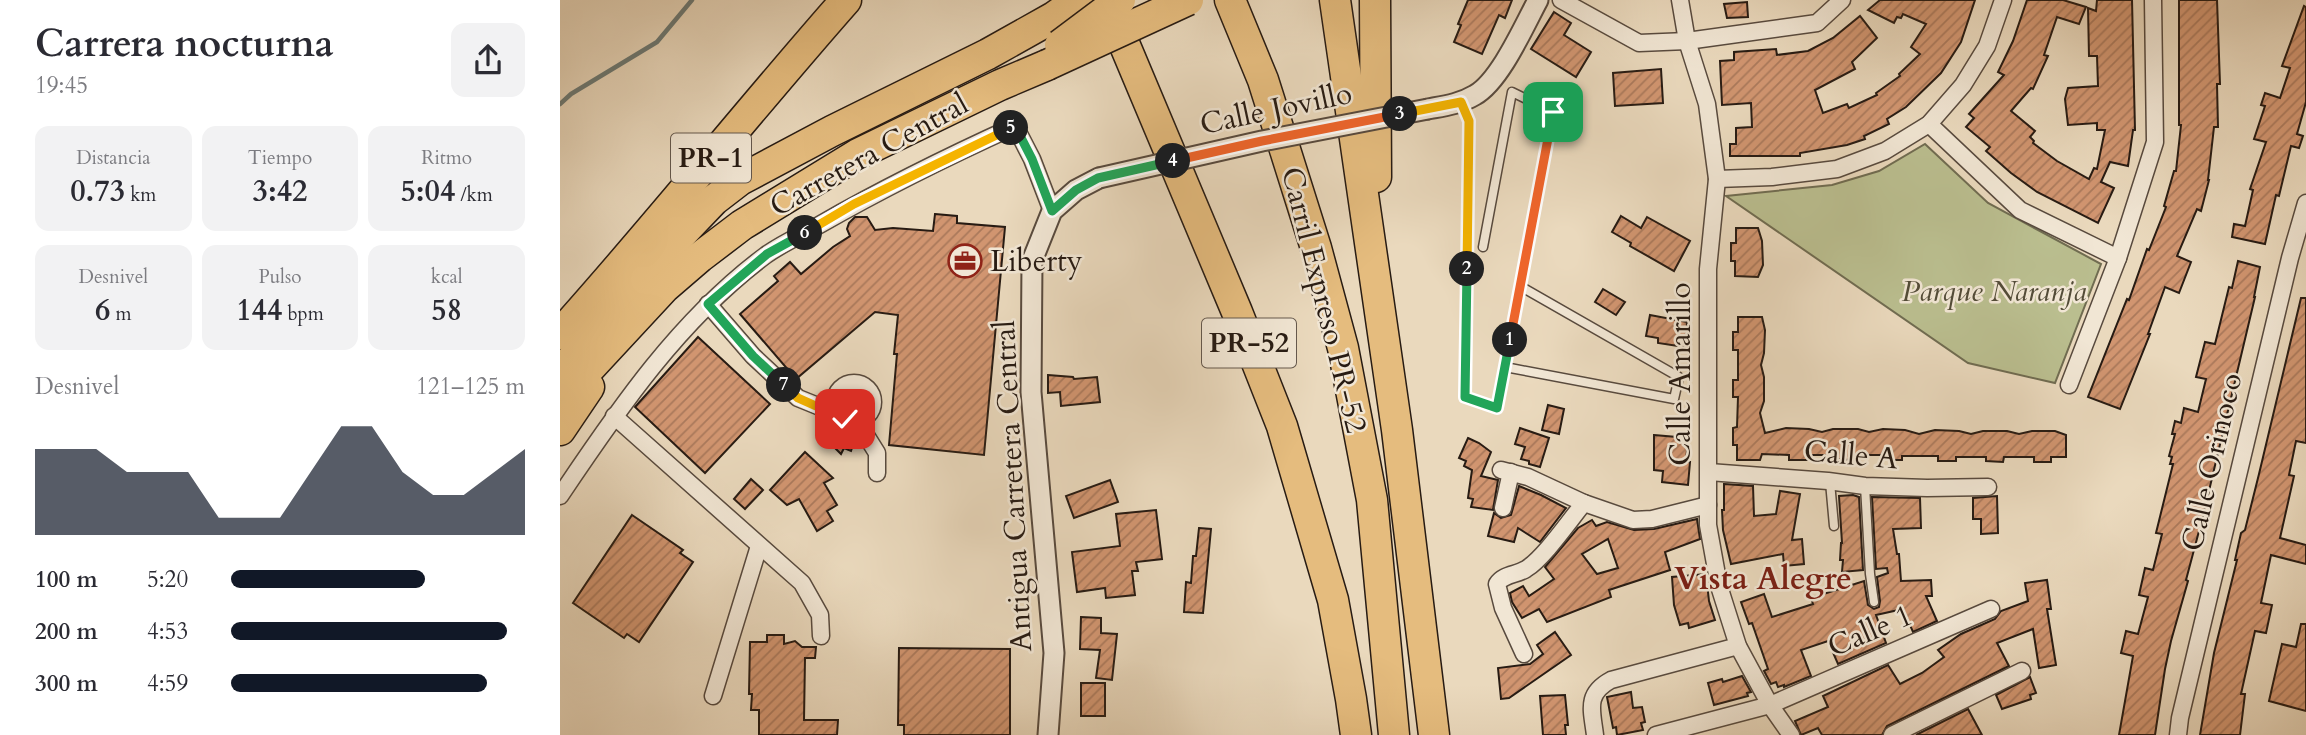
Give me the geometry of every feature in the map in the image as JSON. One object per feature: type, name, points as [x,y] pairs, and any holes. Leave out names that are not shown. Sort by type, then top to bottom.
[{"type":"highway","points":[[797,55],[829,0]]},
{"type":"highway","name":"PR-1","points":[[560,334],[846,0]]},
{"type":"highway","points":[[560,374],[618,302],[696,218],[740,180],[988,54],[1054,17],[1077,0]]},
{"type":"highway","name":"PR-52","points":[[1105,0],[1163,133],[1282,426],[1333,600],[1356,735]]},
{"type":"highway","points":[[1049,58],[1120,0]]},
{"type":"highway","points":[[1127,0],[1163,133]]},
{"type":"highway","name":"Carretera Central","points":[[560,400],[640,312],[700,257],[742,225],[858,154],[1000,85],[1049,58],[1188,0]]},
{"type":"highway","name":"Carril Expreso PR-52","points":[[1230,0],[1263,80],[1316,248],[1343,348],[1372,500],[1394,735]]},
{"type":"highway","points":[[1335,0],[1397,430],[1434,735]]},
{"type":"highway","points":[[1375,0],[1377,293]]},
{"type":"highway","points":[[560,310],[575,296],[625,261]]},
{"type":"highway","points":[[560,430],[640,312]]},
{"type":"highway","points":[[560,366],[592,333]]},
{"type":"street","name":"Calle Jovillo","points":[[1098,178],[1262,141],[1461,102],[1477,94],[1495,77],[1538,0]]},
{"type":"street","points":[[1561,0],[1639,43],[1687,41],[1817,23],[1842,0]]},
{"type":"street","name":"Calle Amarillo","points":[[1680,0],[1687,41],[1707,104],[1717,179],[1708,269],[1708,525],[1719,586],[1738,646],[1770,705],[1791,735]]},
{"type":"street","points":[[1717,179],[1772,177],[1837,169],[1885,151],[1929,124],[1963,85],[1987,46],[2003,0]]},
{"type":"street","points":[[2069,385],[2118,258],[2155,142],[2153,0]]},
{"type":"street","points":[[1929,124],[2020,210],[2118,258]]},
{"type":"street","points":[[560,496],[614,416],[655,364],[708,304],[767,254],[854,204],[1015,126],[1032,159],[1052,211]]},
{"type":"street","name":"Antigua Carretera Central","points":[[1048,735],[1054,653],[1031,392],[1032,261],[1052,211],[1076,190],[1098,178]]},
{"type":"street","name":"Calle Orinoco","points":[[2178,735],[2183,704],[2298,260],[2306,204]]},
{"type":"street","points":[[708,304],[753,356],[798,398],[845,419],[857,421],[868,415],[873,405],[870,392],[860,384],[848,384],[838,392],[835,405],[840,415]]},
{"type":"street","points":[[614,416],[802,583],[820,615],[821,636]]},
{"type":"street","points":[[857,421],[877,453],[877,473]]},
{"type":"street","points":[[1503,508],[1506,471],[1528,477],[1584,503],[1633,520],[1652,519],[1708,505]]},
{"type":"street","name":"Calle A","points":[[1709,472],[1865,486],[1988,487]]},
{"type":"street","points":[[1524,654],[1503,608],[1497,584],[1500,579],[1526,569],[1537,559],[1584,503]]},
{"type":"street","points":[[713,696],[759,546]]},
{"type":"street","name":"Calle 1","points":[[1656,735],[1770,705],[1991,609]]},
{"type":"street","points":[[1595,735],[1593,693],[1600,686],[1611,680],[1738,646]]},
{"type":"street","points":[[1892,735],[2022,671]]},
{"type":"lane","points":[[1461,102],[1469,121],[1465,397],[1497,408],[1553,112],[1512,92],[1483,247]]},
{"type":"lane","points":[[1505,368],[1674,399],[1679,377],[1520,286]]},
{"type":"lane","points":[[1830,482],[1834,526]]},
{"type":"lane","points":[[1865,486],[1874,602]]},
{"type":"green space","name":"Parque Naranja","points":[[1925,144],[1988,203],[2101,264],[2055,383],[1968,363],[1726,196],[1832,185],[1879,171]]},
{"type":"building","points":[[1468,0],[1512,0],[1505,18],[1499,15],[1482,54],[1454,42]]},
{"type":"building","points":[[1880,0],[1975,0],[1961,42],[1941,73],[1906,107],[1887,119],[1889,124],[1864,136],[1865,139],[1800,153],[1800,156],[1730,156],[1730,144],[1736,144],[1736,128],[1752,127],[1751,103],[1722,105],[1720,61],[1734,60],[1734,52],[1776,49],[1777,55],[1808,51],[1833,38],[1860,16],[1877,38],[1852,62],[1855,69],[1815,90],[1823,113],[1847,104],[1849,108],[1877,95],[1876,93],[1900,76],[1920,54],[1911,47],[1926,24],[1903,14],[1901,18],[1897,17],[1894,23],[1868,10]]},
{"type":"building","points":[[2027,0],[2063,0],[2086,7],[2079,24],[2057,17],[2044,55],[2048,56],[2033,89],[2031,88],[2011,111],[2035,131],[2030,137],[2033,143],[2057,161],[2089,179],[2094,168],[2097,169],[2105,130],[2097,130],[2097,123],[2068,125],[2065,99],[2068,88],[2098,86],[2097,56],[2089,56],[2088,8],[2096,11],[2097,0],[2132,0],[2135,130],[2128,166],[2110,162],[2101,182],[2114,188],[2098,223],[2037,192],[1986,151],[1990,147],[1966,127],[1974,118],[1969,114],[2004,75],[1998,72],[2013,41]]},
{"type":"building","points":[[2179,0],[2217,0],[2220,84],[2217,84],[2218,127],[2214,127],[2209,180],[2201,211],[2197,209],[2177,256],[2191,262],[2179,293],[2165,287],[2150,334],[2120,409],[2088,397],[2166,207],[2164,206],[2176,171],[2181,125]]},
{"type":"building","points":[[1747,2],[1748,17],[1727,18],[1724,4]]},
{"type":"building","points":[[2304,6],[2306,102],[2297,134],[2303,136],[2299,148],[2291,146],[2265,244],[2232,237],[2234,224],[2245,226],[2253,190],[2250,189],[2266,142],[2254,139],[2265,106],[2261,105],[2265,93],[2280,98],[2290,68],[2282,66]]},
{"type":"building","points":[[1554,12],[1571,23],[1564,35],[1591,52],[1576,77],[1531,49]]},
{"type":"building","points":[[1661,69],[1663,103],[1615,106],[1613,73]]},
{"type":"building","points":[[935,214],[957,216],[957,223],[1005,227],[984,455],[889,445],[898,315],[875,312],[796,379],[740,314],[778,281],[774,276],[790,262],[801,274],[850,236],[847,229],[855,217],[867,217],[875,230],[893,228],[933,231]]},
{"type":"building","points":[[1621,216],[1641,228],[1647,217],[1690,241],[1674,271],[1630,246],[1631,243],[1612,232]]},
{"type":"building","points":[[1736,228],[1758,228],[1762,241],[1763,265],[1758,277],[1735,276],[1735,261],[1731,261],[1731,243],[1736,243]]},
{"type":"building","points":[[2238,261],[2260,267],[2255,297],[2186,580],[2188,581],[2171,641],[2155,735],[2119,735],[2133,656],[2121,653],[2126,631],[2138,634],[2148,597],[2139,595],[2145,568],[2153,570],[2162,534],[2156,533],[2173,464],[2170,464],[2172,457],[2169,456],[2175,434],[2172,434],[2175,421],[2181,423],[2184,408],[2198,412],[2206,379],[2196,377],[2205,342],[2215,344]]},
{"type":"building","points":[[1603,289],[1625,302],[1616,315],[1595,302]]},
{"type":"building","points":[[2301,298],[2306,298],[2306,443],[2296,441],[2289,475],[2294,476],[2280,538],[2306,545],[2306,564],[2271,555],[2261,603],[2272,605],[2266,633],[2255,631],[2241,694],[2245,694],[2240,735],[2200,735],[2214,653],[2241,533],[2245,530]]},
{"type":"building","points":[[1650,315],[1687,322],[1685,347],[1658,343],[1658,338],[1646,336]]},
{"type":"building","points":[[1738,317],[1762,317],[1765,330],[1761,365],[1764,401],[1760,413],[1765,433],[1786,428],[1822,432],[1833,429],[1869,432],[1883,429],[1919,434],[1935,430],[1971,434],[1983,431],[2019,434],[2055,431],[2066,435],[2066,457],[2051,457],[2051,462],[2034,462],[2034,457],[2004,457],[2003,462],[1986,461],[1986,457],[1956,457],[1956,461],[1938,461],[1938,456],[1902,456],[1902,460],[1885,460],[1884,455],[1854,455],[1854,460],[1837,459],[1837,455],[1807,455],[1807,460],[1789,460],[1789,455],[1762,454],[1760,460],[1737,460],[1737,445],[1733,445],[1733,428],[1737,427],[1738,397],[1733,397],[1733,380],[1738,380],[1738,350],[1733,350],[1733,332],[1738,332]]},
{"type":"building","points":[[698,337],[770,404],[705,473],[635,407]]},
{"type":"building","points":[[1048,375],[1074,379],[1097,377],[1100,402],[1061,406],[1060,392],[1048,393]]},
{"type":"building","points":[[1548,405],[1564,409],[1559,434],[1542,430]]},
{"type":"building","points":[[841,427],[855,438],[851,451],[844,448],[841,454],[826,439]]},
{"type":"building","points":[[1520,428],[1549,438],[1540,467],[1521,459],[1525,447],[1515,444]]},
{"type":"building","points":[[1654,435],[1688,438],[1688,485],[1662,482],[1663,471],[1654,470]]},
{"type":"building","points":[[1468,438],[1491,452],[1481,476],[1498,480],[1493,510],[1471,507],[1473,499],[1468,498],[1472,470],[1464,466],[1466,461],[1459,458]]},
{"type":"building","points":[[805,452],[833,478],[824,483],[837,505],[827,511],[833,521],[817,531],[799,499],[787,505],[770,490]]},
{"type":"building","points":[[751,479],[763,490],[745,509],[734,499]]},
{"type":"building","points":[[1110,480],[1118,502],[1074,518],[1066,496]]},
{"type":"building","points":[[1724,484],[1753,486],[1754,516],[1776,514],[1780,491],[1800,494],[1792,540],[1802,539],[1804,564],[1784,566],[1783,554],[1731,564],[1723,530]]},
{"type":"building","points":[[1519,486],[1566,508],[1540,542],[1518,528],[1514,542],[1488,536],[1494,513],[1501,518],[1511,515]]},
{"type":"building","points":[[1839,496],[1859,497],[1863,570],[1842,572]]},
{"type":"building","points":[[1997,496],[1998,533],[1981,534],[1981,519],[1973,519],[1973,498]]},
{"type":"building","points":[[1872,497],[1920,498],[1921,528],[1893,529],[1899,554],[1901,581],[1931,580],[1932,596],[1926,596],[1937,621],[1913,632],[1903,609],[1876,615],[1886,643],[1838,664],[1828,641],[1801,650],[1811,676],[1784,687],[1778,687],[1776,682],[1771,684],[1764,671],[1768,669],[1752,623],[1749,624],[1741,602],[1764,594],[1772,617],[1813,604],[1811,598],[1864,581],[1868,605],[1874,609],[1879,607],[1877,577],[1888,573],[1887,568],[1876,569]]},
{"type":"building","points":[[1156,510],[1162,559],[1136,562],[1138,571],[1132,571],[1135,595],[1106,598],[1105,588],[1077,592],[1072,552],[1120,546],[1116,514]]},
{"type":"building","points":[[632,515],[683,550],[680,553],[693,562],[639,642],[627,634],[624,638],[573,603]]},
{"type":"building","points":[[1697,519],[1700,539],[1665,552],[1670,570],[1609,590],[1611,597],[1547,622],[1539,609],[1522,618],[1512,602],[1510,593],[1523,586],[1529,596],[1554,579],[1545,567],[1578,528],[1592,520],[1596,526],[1607,522],[1634,530],[1654,529]],"holes":[[[1608,539],[1618,568],[1597,574],[1582,554]]]},
{"type":"building","points":[[1199,528],[1211,529],[1203,613],[1184,612],[1186,582],[1191,583]]},
{"type":"building","points":[[1706,574],[1709,601],[1715,620],[1689,628],[1688,623],[1680,625],[1674,605],[1672,577]]},
{"type":"building","points":[[2047,580],[2051,609],[2047,609],[2056,665],[2039,668],[2033,629],[1997,643],[2009,666],[1887,726],[1882,735],[1822,735],[1818,728],[1801,735],[1795,721],[1828,707],[1823,696],[1888,665],[1900,684],[1922,673],[1944,657],[1938,650],[1961,634],[1995,619],[2001,611],[2028,601],[2025,583]]},
{"type":"building","points":[[1081,617],[1101,618],[1101,633],[1117,634],[1112,680],[1096,678],[1100,650],[1080,649]]},
{"type":"building","points":[[2301,624],[2306,624],[2306,711],[2269,701],[2282,644],[2296,647]]},
{"type":"building","points":[[1555,632],[1571,655],[1509,698],[1501,699],[1498,668],[1530,664],[1543,654],[1537,645]]},
{"type":"building","points":[[767,635],[784,635],[784,644],[795,641],[802,647],[816,647],[815,658],[805,658],[804,720],[838,720],[837,735],[759,735],[759,710],[751,710],[752,694],[749,694],[750,642],[767,642]]},
{"type":"building","points":[[899,648],[1010,649],[1010,735],[904,735],[904,725],[898,725]]},
{"type":"building","points":[[1742,676],[1751,692],[1747,693],[1748,696],[1714,705],[1708,683]]},
{"type":"building","points":[[2030,677],[2036,693],[2030,695],[2031,699],[2002,709],[1996,695]]},
{"type":"building","points":[[1081,683],[1105,683],[1105,716],[1081,716]]},
{"type":"building","points":[[1631,692],[1633,708],[1642,707],[1645,722],[1641,723],[1643,730],[1617,735],[1607,697]]},
{"type":"building","points":[[1565,695],[1568,725],[1565,725],[1566,735],[1543,735],[1540,696]]},
{"type":"building","points":[[1968,709],[1982,735],[1916,735]]},
{"type":"waterway","points":[[560,104],[571,94],[657,42],[692,0]]},
{"type":"place","name":"Liberty","points":[[965,261]]},
{"type":"district","name":"Vista Alegre","points":[[1763,579]]},
{"type":"route","points":[[845,419],[798,398],[753,356],[708,304],[767,254],[854,204],[1015,126],[1032,159],[1052,211],[1076,190],[1098,178],[1262,141],[1461,102],[1469,121],[1465,397],[1497,408],[1553,112]]}]
